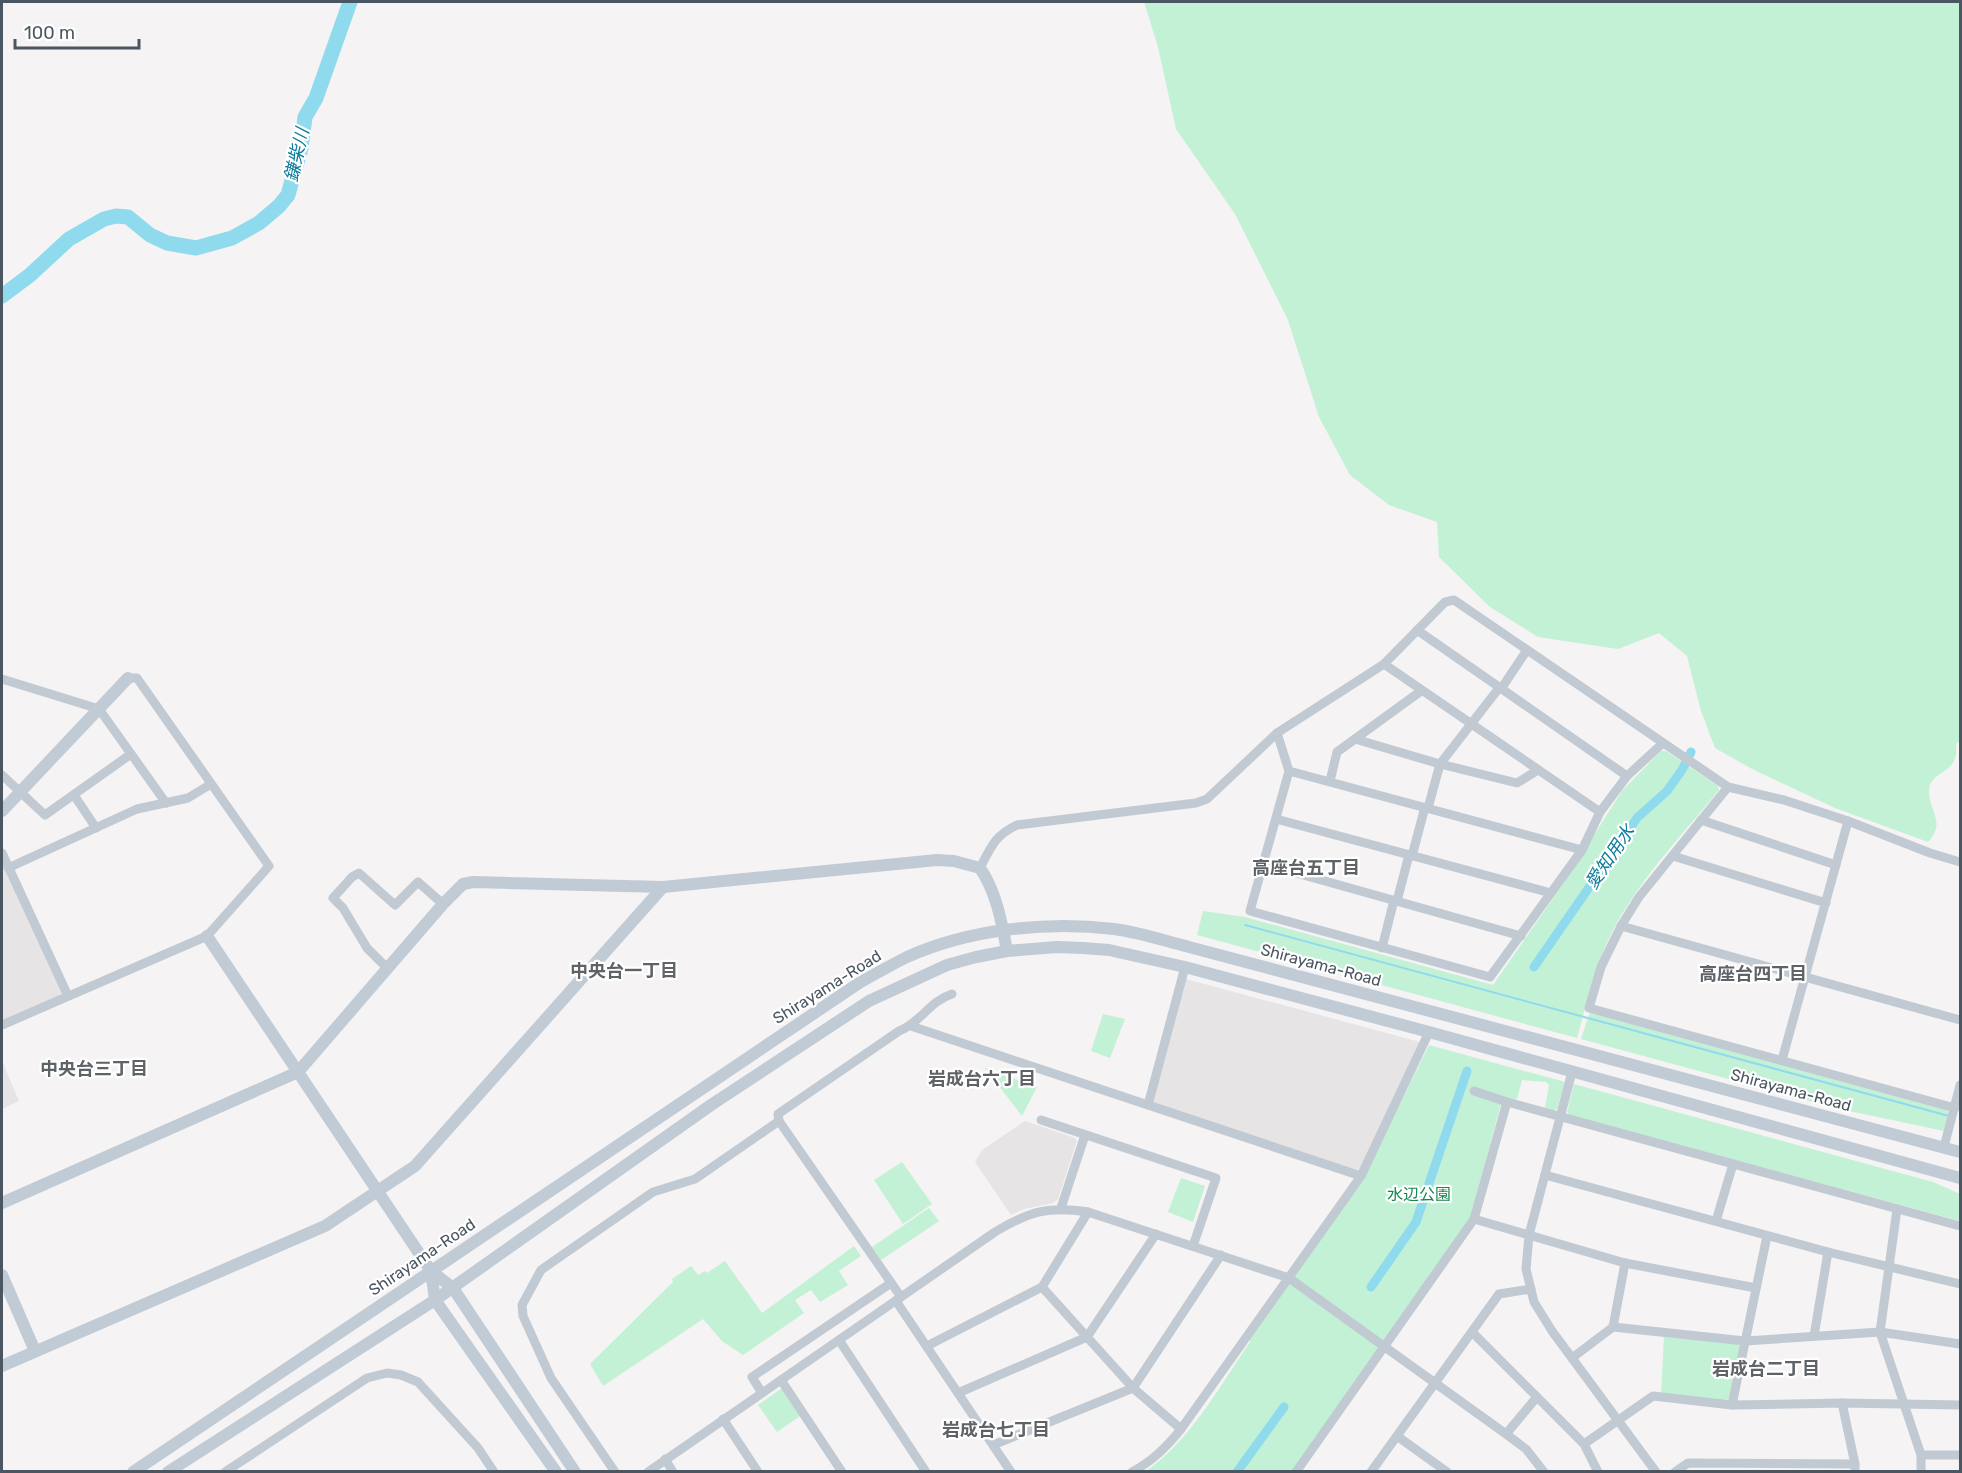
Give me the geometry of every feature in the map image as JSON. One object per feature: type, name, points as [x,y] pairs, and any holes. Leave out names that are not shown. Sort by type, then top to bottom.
[{"type":"street","points":[[980,868],[994,841],[1004,831],[1017,825],[1196,803],[1207,799],[1277,733],[1384,664],[1445,602],[1454,600],[1728,787],[1784,800],[1848,821],[1930,854],[1960,862]]},
{"type":"street","points":[[1417,630],[1627,776]]},
{"type":"street","points":[[1382,948],[1440,764],[1527,650]]},
{"type":"street","points":[[1384,664],[1600,812]]},
{"type":"street","points":[[2,811],[128,678],[137,678],[269,866],[207,936],[2,1025]]},
{"type":"street","points":[[2,679],[99,710],[166,803]]},
{"type":"street","points":[[1330,781],[1337,752],[1421,691]]},
{"type":"street","points":[[1277,733],[1289,771],[1250,911],[1490,977],[1582,850],[1600,812],[1627,776],[1663,742]]},
{"type":"street","points":[[1355,739],[1440,764],[1517,783],[1538,770]]},
{"type":"street","points":[[2,775],[45,815],[131,754]]},
{"type":"street","points":[[1289,771],[1582,850]]},
{"type":"street","points":[[8,868],[137,809],[188,798],[211,784]]},
{"type":"street","points":[[1728,787],[1639,897],[1601,967],[1589,1008],[1955,1108]]},
{"type":"street","points":[[74,795],[96,828]]},
{"type":"street","points":[[1276,819],[1551,893]]},
{"type":"street","points":[[1701,820],[1836,865]]},
{"type":"street","points":[[1782,1060],[1848,821]]},
{"type":"street","points":[[2,853],[68,996]]},
{"type":"street","points":[[1672,856],[1826,903]]},
{"type":"street","points":[[2,1203],[298,1072],[462,884],[473,882],[663,887],[937,860],[960,862],[980,868],[988,880],[1007,951]]},
{"type":"street","points":[[1264,864],[1521,936]]},
{"type":"street","points":[[387,968],[367,948],[344,908],[333,898],[339,891],[359,873],[395,905],[418,882],[443,904]]},
{"type":"street","points":[[2,1366],[325,1226],[415,1166],[663,887]]},
{"type":"street","name":"Shirayama-Road","points":[[133,1472],[859,983],[908,957],[941,945],[1003,931],[1055,927],[1116,929],[1960,1152]]},
{"type":"street","points":[[1621,927],[1960,1020]]},
{"type":"street","points":[[207,936],[431,1271],[453,1288],[575,1472]]},
{"type":"street","name":"Shirayama-Road","points":[[168,1472],[453,1288],[711,1106],[869,1001],[947,966],[1007,951],[1057,947],[1109,950],[1185,967],[1960,1178]]},
{"type":"street","points":[[1148,1105],[1185,967]]},
{"type":"street","points":[[952,994],[944,996],[920,1014],[911,1026],[900,1031],[778,1114],[779,1120],[891,1282],[927,1346],[1011,1472]]},
{"type":"street","points":[[911,1026],[1361,1176]]},
{"type":"street","points":[[1132,1472],[1167,1447],[1181,1429],[1361,1176],[1429,1032]]},
{"type":"street","points":[[1572,1072],[1528,1234],[1526,1269],[1534,1302],[1656,1472]]},
{"type":"street","points":[[1944,1148],[1960,1085]]},
{"type":"street","points":[[1474,1091],[1960,1226]]},
{"type":"street","points":[[1296,1472],[1474,1219],[1507,1102]]},
{"type":"street","points":[[615,1472],[552,1378],[523,1316],[522,1305],[541,1270],[653,1192],[695,1179],[779,1120]]},
{"type":"street","points":[[1041,1120],[1216,1178],[1193,1246]]},
{"type":"street","points":[[1061,1208],[1085,1135]]},
{"type":"street","points":[[1716,1221],[1733,1164]]},
{"type":"street","points":[[1545,1175],[1888,1268],[1960,1284]]},
{"type":"street","points":[[648,1472],[1013,1221],[1038,1212],[1061,1208],[1088,1212],[1289,1278],[1526,1449],[1544,1472]]},
{"type":"street","points":[[1897,1209],[1880,1332],[1921,1455],[1921,1472]]},
{"type":"street","points":[[927,1346],[1042,1287],[1088,1212]]},
{"type":"street","points":[[1474,1219],[1625,1263],[1756,1288]]},
{"type":"street","points":[[958,1393],[1087,1337],[1156,1233]]},
{"type":"street","points":[[1732,1405],[1767,1236]]},
{"type":"street","points":[[1814,1336],[1828,1252]]},
{"type":"street","points":[[993,1445],[1133,1388],[1221,1255]]},
{"type":"street","points":[[1572,1358],[1612,1327],[1625,1263]]},
{"type":"street","points":[[431,1271],[435,1300],[556,1472]]},
{"type":"street","points":[[2,1275],[35,1352]]},
{"type":"street","points":[[762,1393],[752,1377],[891,1282]]},
{"type":"street","points":[[1042,1287],[1133,1388],[1181,1429]]},
{"type":"street","points":[[1371,1472],[1499,1294],[1531,1289]]},
{"type":"street","points":[[1612,1327],[1745,1341],[1880,1332],[1960,1344]]},
{"type":"street","points":[[1472,1332],[1584,1444],[1598,1472]]},
{"type":"street","points":[[839,1340],[926,1472]]},
{"type":"street","points":[[225,1472],[367,1378],[387,1373],[401,1375],[418,1382],[478,1448],[494,1472]]},
{"type":"street","points":[[781,1380],[842,1472]]},
{"type":"street","points":[[1506,1434],[1537,1396]]},
{"type":"street","points":[[1584,1444],[1653,1396],[1732,1405],[1842,1403],[1960,1405]]},
{"type":"street","points":[[1675,1472],[1688,1463],[1855,1468],[1842,1403]]},
{"type":"street","points":[[723,1419],[758,1472]]},
{"type":"street","points":[[1397,1436],[1447,1472]]},
{"type":"street","points":[[1921,1455],[1960,1455]]},
{"type":"street","points":[[665,1459],[673,1472]]},
{"type":"shaded area","points":[[2,863],[62,992],[61,996],[2,1022]]},
{"type":"shaded area","points":[[1186,979],[1420,1042],[1360,1169],[1356,1170],[1155,1104],[1153,1100]]},
{"type":"shaded area","points":[[2,1061],[19,1101],[2,1109]]},
{"type":"shaded area","points":[[1025,1121],[1075,1138],[1077,1141],[1058,1199],[1053,1203],[1024,1209],[1011,1215],[975,1162],[982,1150]]},
{"type":"green space","points":[[1144,2],[1960,2],[1960,741],[1956,744],[1953,763],[1930,784],[1929,797],[1936,828],[1928,842],[1835,808],[1752,769],[1715,748],[1701,711],[1687,656],[1659,633],[1618,649],[1538,637],[1490,607],[1439,557],[1437,522],[1389,505],[1350,475],[1319,417],[1288,320],[1235,214],[1176,129],[1158,47]]},
{"type":"green space","points":[[1661,751],[1666,751],[1718,786],[1719,790],[1661,859],[1634,896],[1611,934],[1600,959],[1577,1038],[1197,935],[1203,911],[1245,917],[1493,985],[1563,884],[1622,791]]},
{"type":"green space","points":[[1590,1012],[1946,1108],[1948,1112],[1944,1131],[1835,1108],[1581,1039]]},
{"type":"green space","points":[[1103,1014],[1125,1019],[1110,1058],[1091,1051]]},
{"type":"green space","name":"水辺公園","points":[[1429,1045],[1565,1082],[1557,1109],[1554,1111],[1545,1108],[1549,1085],[1546,1082],[1522,1080],[1517,1099],[1501,1104],[1470,1218],[1292,1471],[1145,1472],[1176,1445],[1203,1412],[1250,1339],[1365,1176]]},
{"type":"green space","points":[[985,1068],[1037,1087],[1022,1116]]},
{"type":"green space","points":[[1574,1084],[1933,1182],[1960,1194],[1960,1221],[1569,1115],[1567,1112]]},
{"type":"green space","points":[[902,1162],[932,1204],[903,1224],[874,1180]]},
{"type":"green space","points":[[1181,1178],[1205,1186],[1193,1222],[1168,1212]]},
{"type":"green space","points":[[929,1208],[939,1221],[881,1260],[872,1247]]},
{"type":"green space","points":[[854,1246],[861,1256],[839,1271],[848,1285],[820,1302],[811,1290],[795,1300],[804,1313],[743,1355],[722,1341],[703,1319],[603,1386],[590,1364],[673,1282],[672,1279],[691,1266],[698,1275],[705,1271],[707,1273],[725,1261],[762,1313]]},
{"type":"green space","points":[[1664,1337],[1738,1344],[1740,1347],[1730,1398],[1726,1400],[1661,1393]]},
{"type":"green space","points":[[782,1388],[800,1416],[777,1432],[758,1405]]},
{"type":"waterway","name":"鎌柴川","points":[[2,296],[30,275],[69,239],[104,219],[116,216],[128,217],[150,235],[167,243],[196,248],[232,238],[259,223],[288,195],[301,148],[305,117],[316,98],[350,2]]},
{"type":"waterway","name":"愛知用水","points":[[1534,967],[1637,818],[1667,791],[1691,752]]},
{"type":"waterway","points":[[1245,925],[1949,1116]]},
{"type":"waterway","name":"愛知用水","points":[[1371,1287],[1416,1222],[1467,1071]]},
{"type":"waterway","name":"愛知用水","points":[[1237,1472],[1284,1407]]},
{"type":"district","name":"高座台五丁目","points":[[1306,868]]},
{"type":"district","name":"中央台一丁目","points":[[624,971]]},
{"type":"district","name":"高座台四丁目","points":[[1753,974]]},
{"type":"district","name":"中央台三丁目","points":[[94,1069]]},
{"type":"district","name":"岩成台六丁目","points":[[982,1079]]},
{"type":"district","name":"岩成台二丁目","points":[[1766,1369]]},
{"type":"district","name":"岩成台七丁目","points":[[996,1430]]}]
